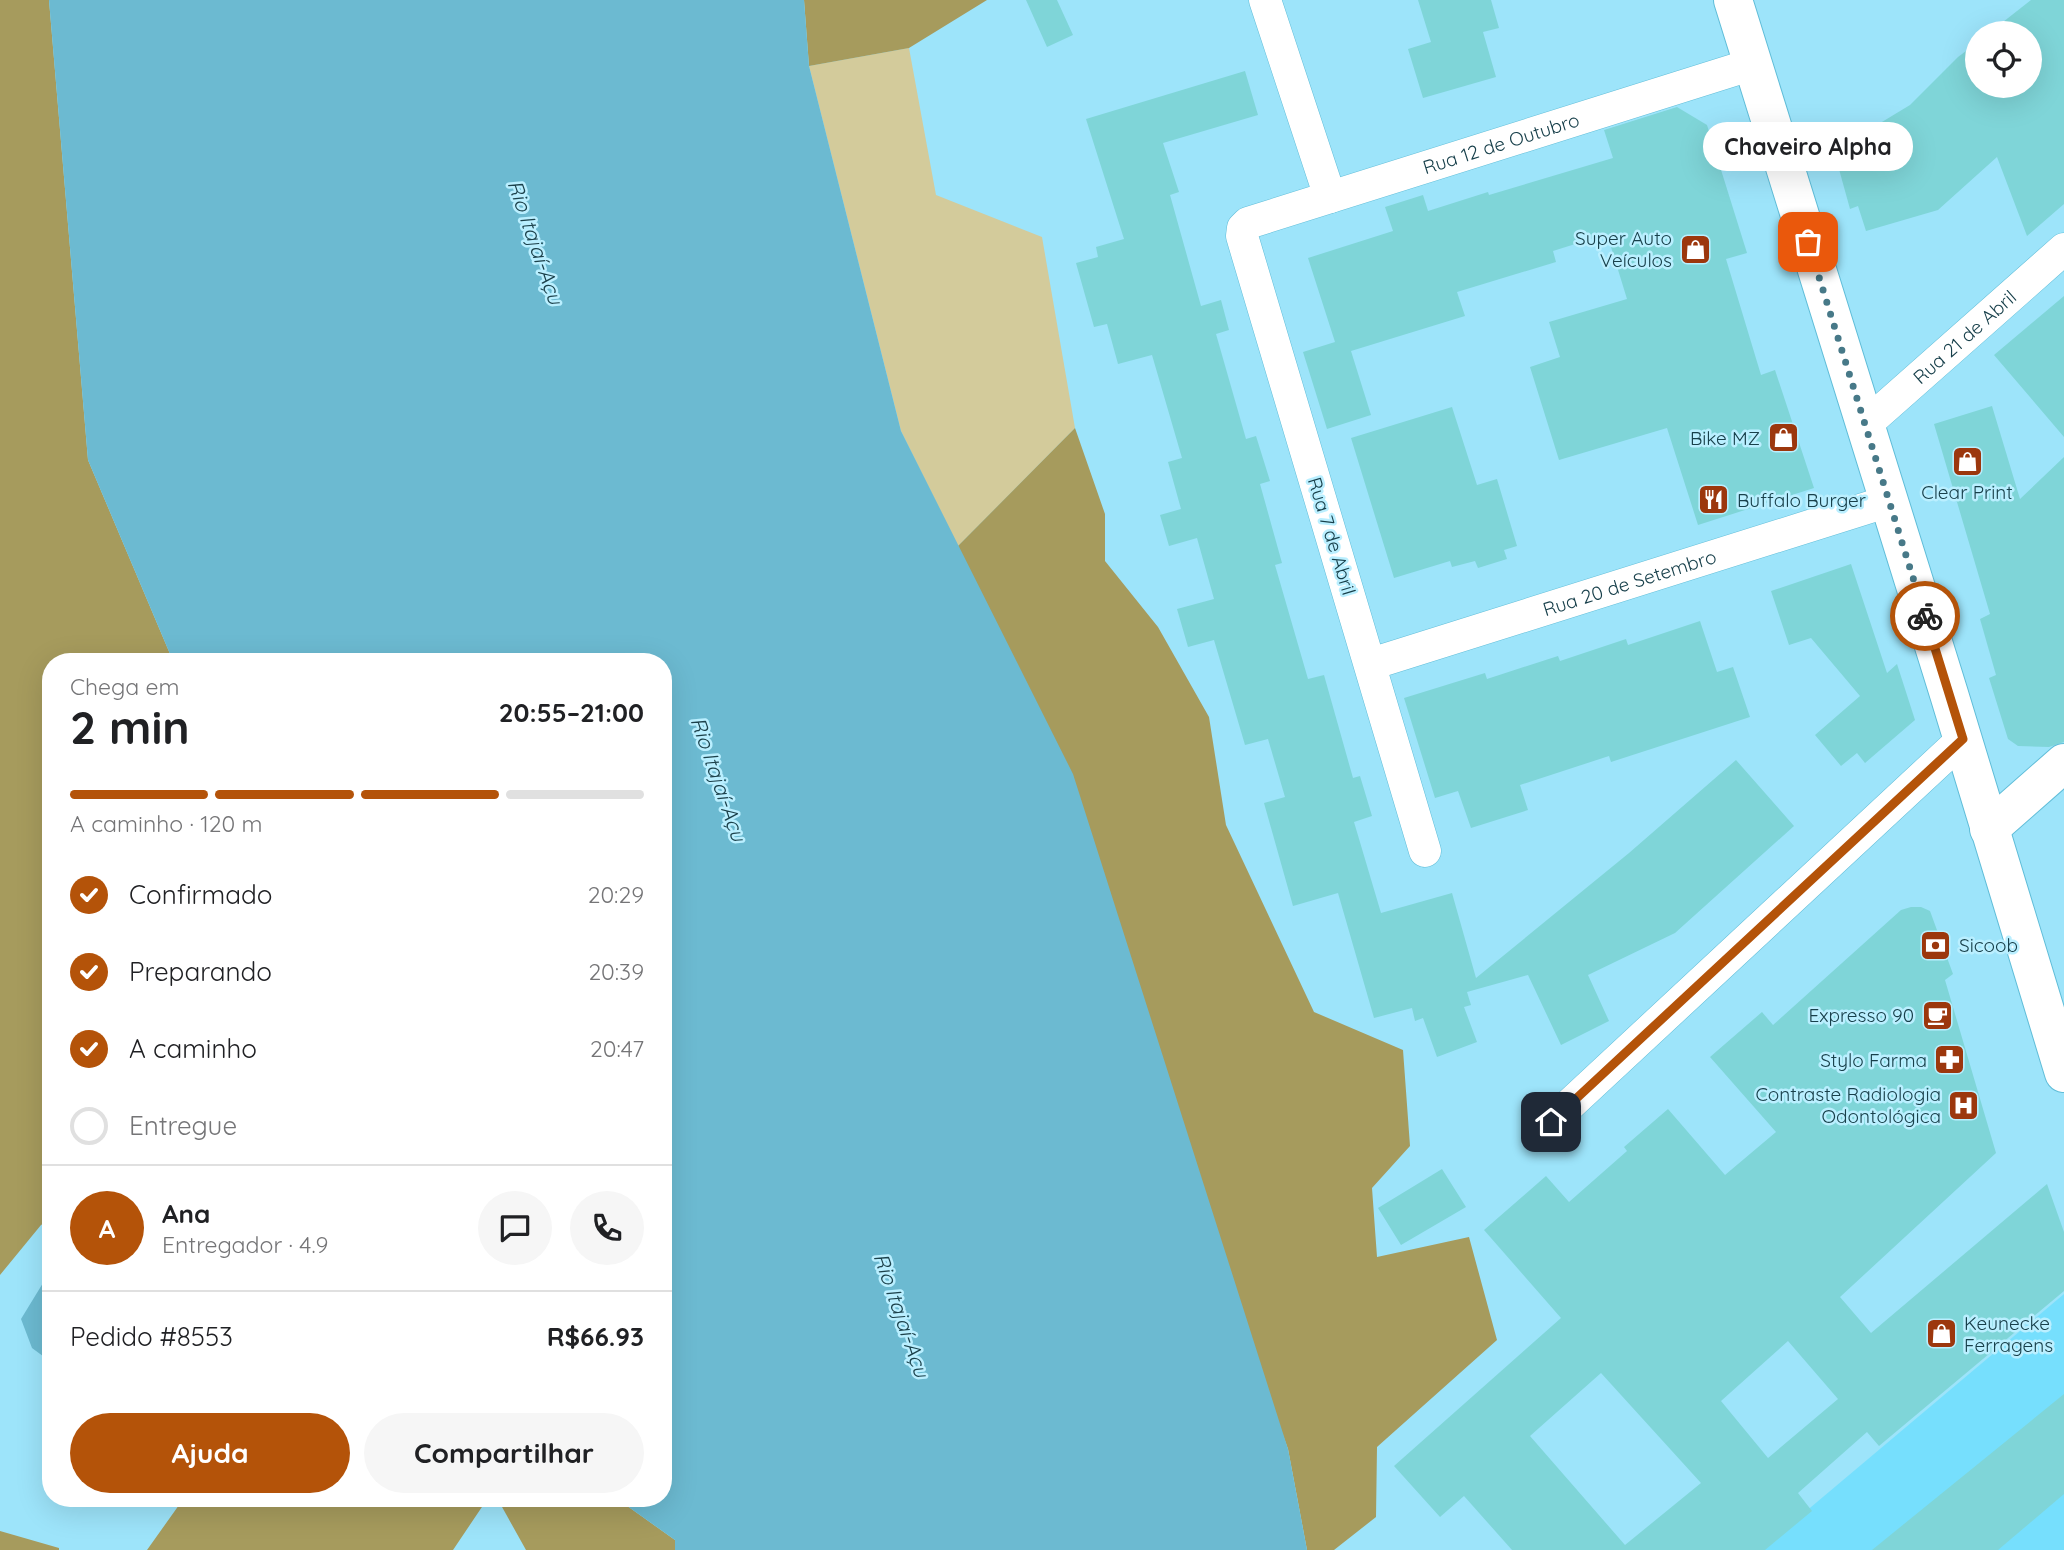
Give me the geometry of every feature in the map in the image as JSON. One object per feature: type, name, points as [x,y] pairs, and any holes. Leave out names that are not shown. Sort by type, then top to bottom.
[{"type":"main road","points":[[1732,0],[1866,425],[2064,1073]]},
{"type":"main road","points":[[1989,829],[2064,763]]},
{"type":"street","points":[[1265,0],[1330,197]]},
{"type":"street","name":"Rua 12 de Outubro","points":[[1248,223],[1753,64]]},
{"type":"street","name":"Rua 7 de Abril","points":[[1248,223],[1241,236],[1425,851]]},
{"type":"street","name":"Rua 21 de Abril","points":[[1866,425],[2064,249]]},
{"type":"street","name":"Rua 20 de Setembro","points":[[1371,664],[1889,501]]},
{"type":"street","points":[[1551,1122],[1963,739]]},
{"type":"shaded area","points":[[0,0],[49,0],[88,460],[170,653],[42,653],[42,1224],[0,1275]]},
{"type":"shaded area","points":[[804,0],[987,0],[909,48],[809,66]]},
{"type":"shaded area","points":[[909,48],[936,195],[1042,237],[1075,428],[958,546],[901,431],[809,66]]},
{"type":"shaded area","points":[[1075,428],[1105,514],[1105,561],[1158,627],[1209,717],[1226,825],[1314,1012],[1403,1050],[1410,1146],[1372,1188],[1377,1257],[1469,1237],[1497,1340],[1377,1447],[1376,1517],[1334,1550],[1307,1550],[1288,1449],[958,546]]},
{"type":"shaded area","points":[[2064,1294],[2064,1550],[1760,1550]]},
{"type":"shaded area","points":[[178,1507],[482,1507],[453,1550],[147,1550]]},
{"type":"shaded area","points":[[502,1507],[629,1507],[675,1540],[675,1550],[526,1550]]},
{"type":"shaded area","points":[[0,1531],[59,1548],[59,1550],[0,1550]]},
{"type":"water","name":"Rio Itajaí-Açu","points":[[49,0],[804,0],[809,66],[901,431],[1073,774],[1288,1449],[1307,1550],[675,1550],[675,1540],[629,1507],[672,1507],[672,653],[170,653],[88,460]]},
{"type":"water","points":[[42,1285],[42,1355],[32,1348],[21,1319]]},
{"type":"building","points":[[1026,0],[1057,0],[1073,35],[1047,47]]},
{"type":"building","points":[[1418,0],[1491,0],[1499,28],[1483,32],[1496,77],[1423,98],[1408,49],[1431,42]]},
{"type":"building","points":[[2031,0],[2064,0],[2064,204],[2027,236],[1997,157],[1938,210],[1866,231],[1858,206],[1850,209],[1834,151],[1910,105],[1958,57],[1965,52],[1965,98],[2042,98],[2042,21],[2004,21]]},
{"type":"building","points":[[1245,71],[1258,115],[1163,143],[1179,192],[1170,195],[1201,306],[1221,300],[1229,330],[1216,334],[1246,439],[1256,436],[1270,481],[1260,484],[1282,563],[1275,565],[1308,679],[1324,675],[1353,778],[1360,776],[1372,816],[1354,822],[1381,913],[1452,893],[1476,978],[1629,853],[1736,760],[1794,826],[1675,933],[1588,975],[1609,1021],[1561,1045],[1528,975],[1467,992],[1471,1005],[1464,1007],[1477,1042],[1437,1057],[1423,1018],[1415,1021],[1412,1008],[1374,1018],[1338,893],[1293,906],[1264,803],[1285,797],[1268,739],[1245,745],[1214,640],[1188,647],[1177,609],[1214,599],[1197,538],[1169,546],[1160,515],[1181,509],[1168,462],[1182,458],[1152,355],[1118,364],[1107,324],[1094,327],[1076,263],[1098,257],[1096,247],[1124,239],[1086,119]]},
{"type":"building","points":[[1677,107],[1707,125],[1747,253],[1726,259],[1761,375],[1775,370],[1814,488],[1698,525],[1667,428],[1559,460],[1530,367],[1560,357],[1549,322],[1627,299],[1607,234],[1553,251],[1556,262],[1457,292],[1465,316],[1351,351],[1371,415],[1327,429],[1303,352],[1335,342],[1308,258],[1393,231],[1385,207],[1423,195],[1428,211],[1613,158],[1604,130]]},
{"type":"building","points":[[2064,296],[2064,437],[1994,355]]},
{"type":"building","points":[[1992,406],[2020,499],[2064,457],[2064,742],[2049,747],[2018,746],[2008,739],[1989,678],[1996,675],[1980,619],[1990,614],[1934,424]]},
{"type":"building","points":[[1452,407],[1477,485],[1497,479],[1517,546],[1504,550],[1507,559],[1478,568],[1475,561],[1452,567],[1450,561],[1394,578],[1351,438]]},
{"type":"building","points":[[1851,564],[1887,673],[1897,664],[1915,720],[1865,763],[1857,753],[1841,766],[1815,735],[1860,696],[1811,638],[1789,645],[1771,591]]},
{"type":"building","points":[[1700,621],[1717,672],[1733,667],[1750,717],[1611,762],[1609,756],[1520,785],[1528,810],[1471,828],[1458,791],[1435,798],[1404,698],[1485,673],[1487,679],[1558,656],[1560,661],[1626,639],[1628,645]]},
{"type":"building","points":[[1921,907],[1930,911],[1953,974],[1945,980],[1996,1153],[1840,1297],[1871,1333],[2047,1184],[2064,1232],[2064,1291],[1879,1446],[1867,1432],[1798,1493],[1812,1511],[1765,1550],[1512,1550],[1464,1496],[1440,1517],[1394,1466],[1561,1318],[1484,1230],[1546,1176],[1569,1202],[1627,1151],[1624,1147],[1668,1109],[1725,1175],[1776,1132],[1710,1057],[1762,1012],[1773,1025],[1901,910]],"holes":[[[1788,1341],[1838,1399],[1768,1458],[1721,1401]],[[1601,1373],[1701,1483],[1625,1545],[1530,1436]]]},
{"type":"building","points":[[1442,1169],[1466,1207],[1401,1245],[1378,1208]]},
{"type":"building","points":[[2064,1394],[2064,1494],[1998,1550],[1872,1550]]},
{"type":"way so far","points":[[1808,242],[1925,616]]},
{"type":"place","name":"Chaveiro Alpha","points":[[1808,242]]},
{"type":"place","name":"Super Auto Veículos","points":[[1695,249]]},
{"type":"place","name":"Bike MZ","points":[[1783,438]]},
{"type":"place","name":"Clear Print","points":[[1967,461]]},
{"type":"place","name":"Buffalo Burger","points":[[1714,500]]},
{"type":"place","name":"Sicoob","points":[[1936,945]]},
{"type":"place","name":"Expresso 90","points":[[1937,1015]]},
{"type":"place","name":"Stylo Farma","points":[[1950,1060]]},
{"type":"place","name":"Contraste Radiologia Odontológica","points":[[1964,1105]]},
{"type":"place","name":"Keunecke Ferragens","points":[[1941,1334]]},
{"type":"route","points":[[1551,1122],[1963,739],[1925,616]]}]
